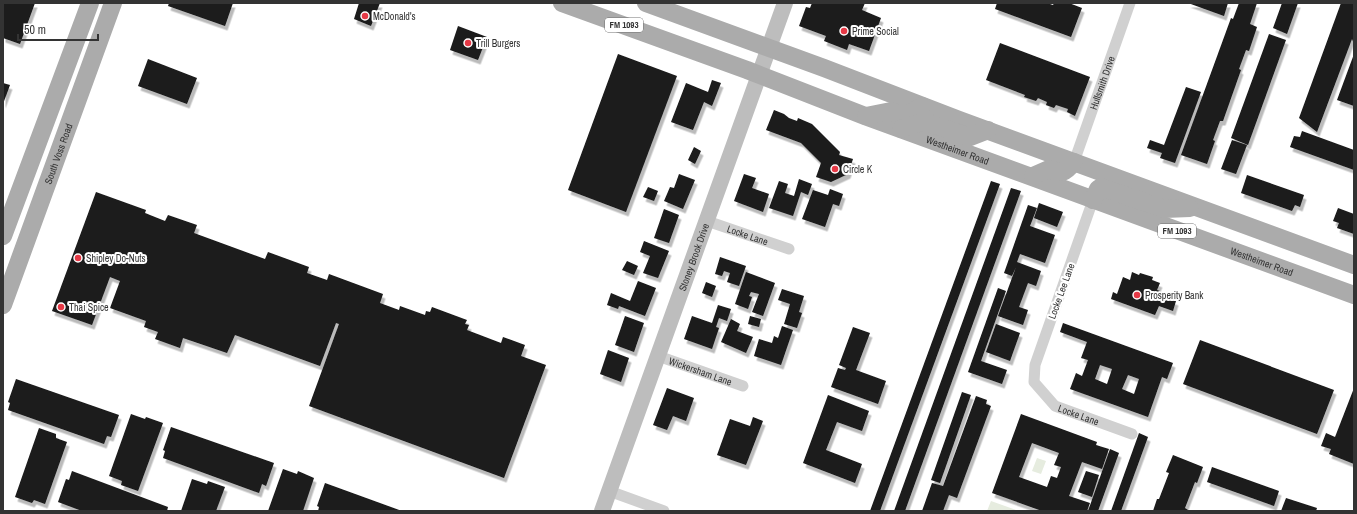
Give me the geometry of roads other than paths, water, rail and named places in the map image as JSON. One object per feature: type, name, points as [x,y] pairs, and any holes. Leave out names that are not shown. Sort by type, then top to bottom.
[{"type":"main road","name":"South Voss Road","points":[[4,300],[113,3]]},
{"type":"main road","name":"FM 1093","points":[[646,3],[1354,265]]},
{"type":"main road","name":"Westheimer Road","points":[[565,4],[759,74],[865,116],[1033,176],[1093,200],[1130,212],[1354,295]]},
{"type":"main road","points":[[3,236],[87,9],[105,23]]},
{"type":"main road","points":[[865,116],[890,111],[898,114],[908,114],[922,106]]},
{"type":"main road","points":[[901,129],[921,122],[926,122],[970,137],[988,130]]},
{"type":"main road","points":[[34,153],[56,161]]},
{"type":"main road","points":[[1033,176],[1049,169],[1060,173],[1067,170],[1074,162]]},
{"type":"main road","points":[[1093,200],[1098,189],[1101,187],[1164,209],[1197,207]]},
{"type":"main road","points":[[1322,284],[1354,289]]},
{"type":"street","name":"Stoney Brook Drive","points":[[602,511],[785,3]]},
{"type":"street","name":"Hullsmith Drive","points":[[1074,162],[1130,3]]},
{"type":"street","name":"Locke Lee Lane","points":[[1034,382],[1035,365],[1093,200]]},
{"type":"street","name":"Locke Lane","points":[[706,221],[789,249]]},
{"type":"street","name":"Wickersham Lane","points":[[658,356],[743,386]]},
{"type":"street","name":"Locke Lane","points":[[1034,382],[1055,406],[1132,434]]},
{"type":"street","points":[[609,491],[664,511]]},
{"type":"place","name":"McDonald's","points":[[365,16]]},
{"type":"place","name":"Prime Social","points":[[844,31]]},
{"type":"place","name":"Trill Burgers","points":[[468,43]]},
{"type":"place","name":"Circle K","points":[[835,169]]},
{"type":"place","name":"Shipley Do-Nuts","points":[[78,258]]},
{"type":"place","name":"Prosperity Bank","points":[[1137,295]]},
{"type":"place","name":"Thai Spice","points":[[61,307]]}]
